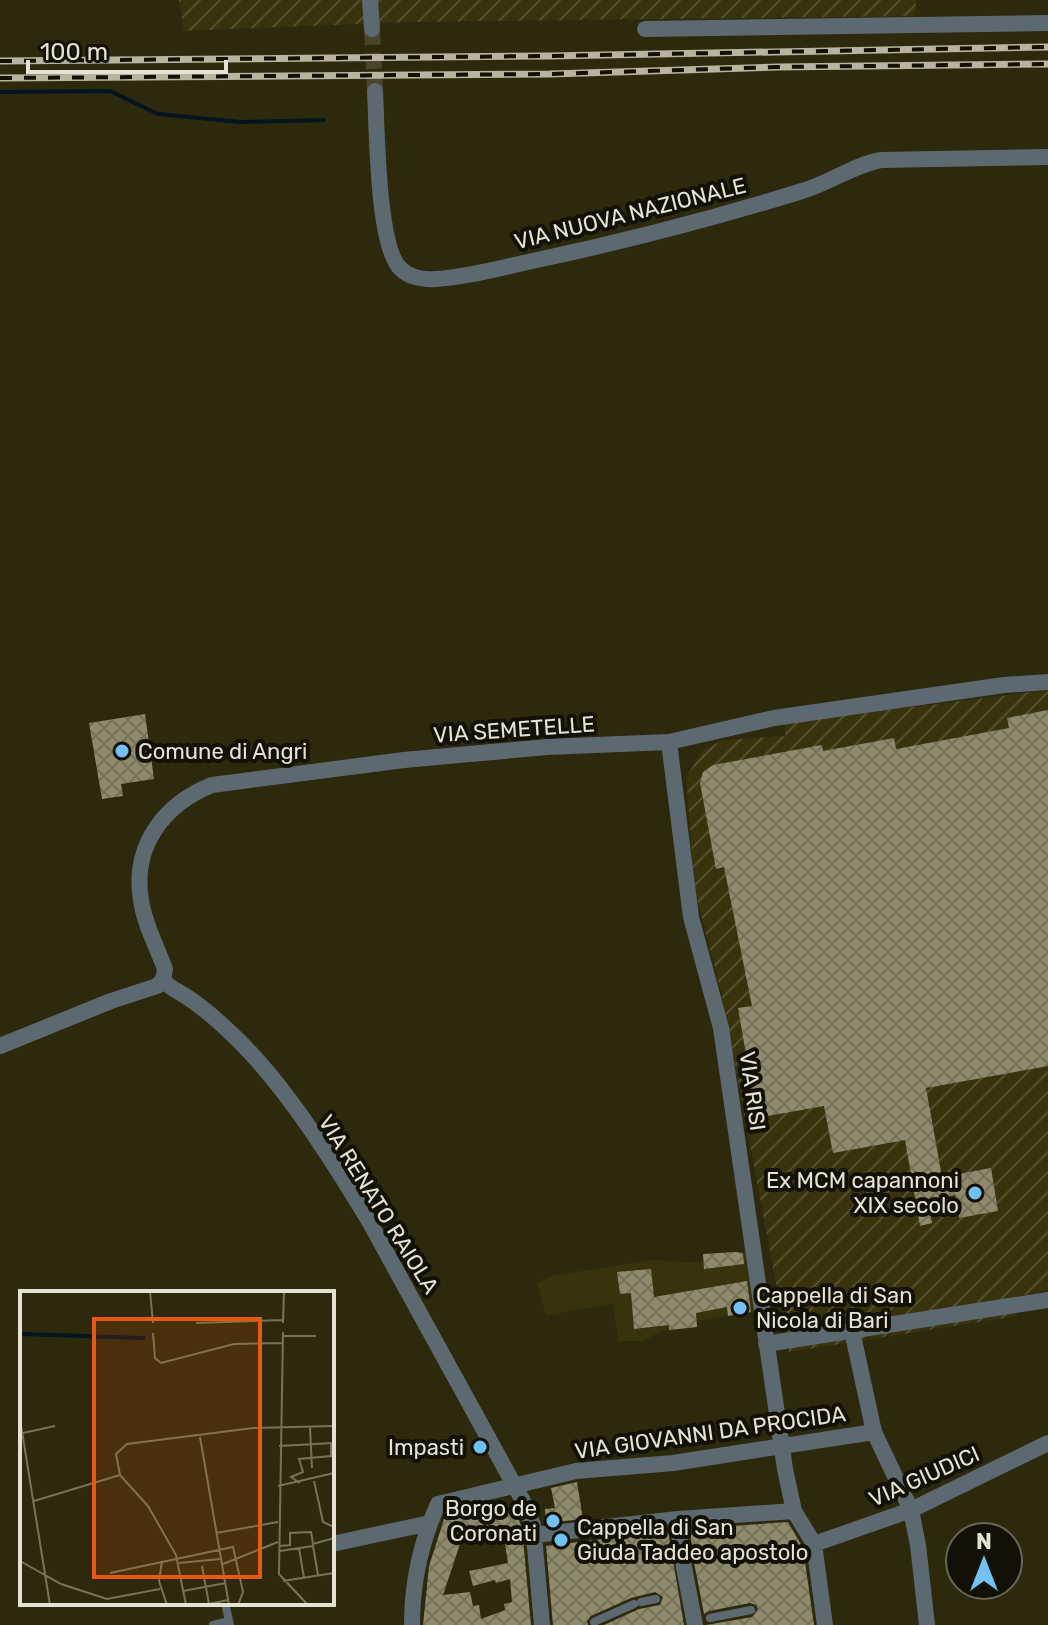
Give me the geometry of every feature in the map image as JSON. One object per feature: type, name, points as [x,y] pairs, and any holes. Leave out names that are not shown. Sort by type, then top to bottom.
[{"type":"street","points":[[370,0],[372,29]]},
{"type":"street","points":[[645,29],[1048,23]]},
{"type":"street","name":"VIA NUOVA NAZIONALE","points":[[375,91],[388,247],[402,271],[425,279],[468,274],[655,233],[805,190],[862,164],[881,160],[1048,157]]},
{"type":"street","name":"VIA SEMETELLE","points":[[163,980],[165,969],[141,902],[139,874],[143,852],[154,828],[174,806],[194,792],[212,785],[404,760],[547,747],[669,742],[787,716],[1004,685],[1048,682]]},
{"type":"street","name":"VIA RISI","points":[[669,742],[691,917],[721,1028],[766,1344],[794,1511]]},
{"type":"street","points":[[0,1046],[111,1001],[157,986],[163,980]]},
{"type":"street","name":"VIA RENATO RAIOLA","points":[[163,980],[239,1042],[274,1082],[343,1178],[403,1280],[516,1485],[533,1525],[542,1625]]},
{"type":"street","points":[[766,1344],[1048,1300]]},
{"type":"street","points":[[852,1331],[874,1432]]},
{"type":"street","name":"VIA GIOVANNI DA PROCIDA","points":[[430,1523],[438,1504],[576,1471],[673,1463],[874,1432],[911,1510],[927,1625]]},
{"type":"street","name":"VIA GIUDICI","points":[[814,1544],[911,1510],[1048,1443]]},
{"type":"street","points":[[534,1535],[678,1519],[794,1511],[814,1544],[825,1625]]},
{"type":"street","points":[[678,1519],[682,1554],[702,1620]]},
{"type":"street","points":[[334,1544],[430,1523],[412,1595],[412,1625]]},
{"type":"lane","points":[[594,1622],[638,1603],[656,1599]]},
{"type":"lane","points":[[702,1620],[751,1610]]},
{"type":"lane","points":[[213,1625],[230,1623]]},
{"type":"shaded area","points":[[179,0],[916,0],[915,16],[407,22],[184,31]]},
{"type":"shaded area","points":[[1048,690],[1048,1290],[1015,1297],[1017,1316],[789,1352],[722,996],[695,891],[686,777],[703,750],[723,740],[785,736],[785,723]]},
{"type":"shaded area","points":[[747,1253],[754,1312],[697,1321],[697,1327],[661,1331],[644,1341],[618,1341],[613,1303],[546,1316],[537,1283],[550,1276],[654,1260],[703,1263],[703,1254]]},
{"type":"building","points":[[1048,710],[1048,1066],[926,1088],[942,1177],[991,1168],[998,1211],[959,1218],[955,1195],[928,1200],[932,1223],[920,1226],[905,1140],[833,1153],[824,1106],[757,1118],[738,1008],[752,1006],[724,867],[716,869],[700,783],[703,772],[713,765],[822,745],[823,751],[894,738],[896,749],[1009,728],[1007,718]]},
{"type":"building","name":"Comune di Angri","points":[[145,714],[154,779],[121,784],[123,796],[102,799],[89,723]]},
{"type":"building","points":[[743,1253],[744,1264],[704,1269],[703,1254]]},
{"type":"building","points":[[651,1269],[654,1297],[747,1281],[751,1312],[728,1316],[727,1307],[696,1313],[697,1327],[669,1330],[669,1325],[634,1329],[631,1293],[620,1294],[617,1272]]},
{"type":"building","points":[[577,1482],[583,1519],[546,1523],[545,1509],[555,1508],[551,1488]]},
{"type":"building","points":[[513,1505],[522,1528],[531,1625],[423,1625],[429,1566],[446,1513]],"holes":[[[504,1537],[508,1563],[469,1571],[473,1586],[510,1579],[512,1602],[504,1604],[505,1610],[481,1619],[479,1605],[473,1606],[470,1592],[443,1595],[462,1538]]]},
{"type":"building","points":[[788,1522],[803,1548],[814,1625],[706,1625],[752,1617],[758,1609],[750,1603],[704,1614],[690,1529]]},
{"type":"building","points":[[668,1531],[684,1625],[604,1625],[639,1609],[660,1605],[663,1597],[655,1592],[631,1598],[591,1616],[588,1625],[553,1625],[546,1546]]},
{"type":"waterway","points":[[0,92],[110,91],[158,114],[240,122],[324,120]]},
{"type":"tunnel","points":[[372,29],[375,91]]},
{"type":"railway","points":[[0,61],[1048,47]]},
{"type":"railway","points":[[0,78],[550,74],[778,67],[1048,64]]},
{"type":"place","name":"Comune di Angri","points":[[122,751]]},
{"type":"place","name":"Ex MCM capannoni XIX secolo","points":[[975,1193]]},
{"type":"place","name":"Cappella di San Nicola di Bari","points":[[740,1308]]},
{"type":"place","name":"Impasti","points":[[480,1447]]},
{"type":"place","name":"Borgo de Coronati","points":[[553,1521]]},
{"type":"place","name":"Cappella di San Giuda Taddeo apostolo","points":[[561,1540]]}]
